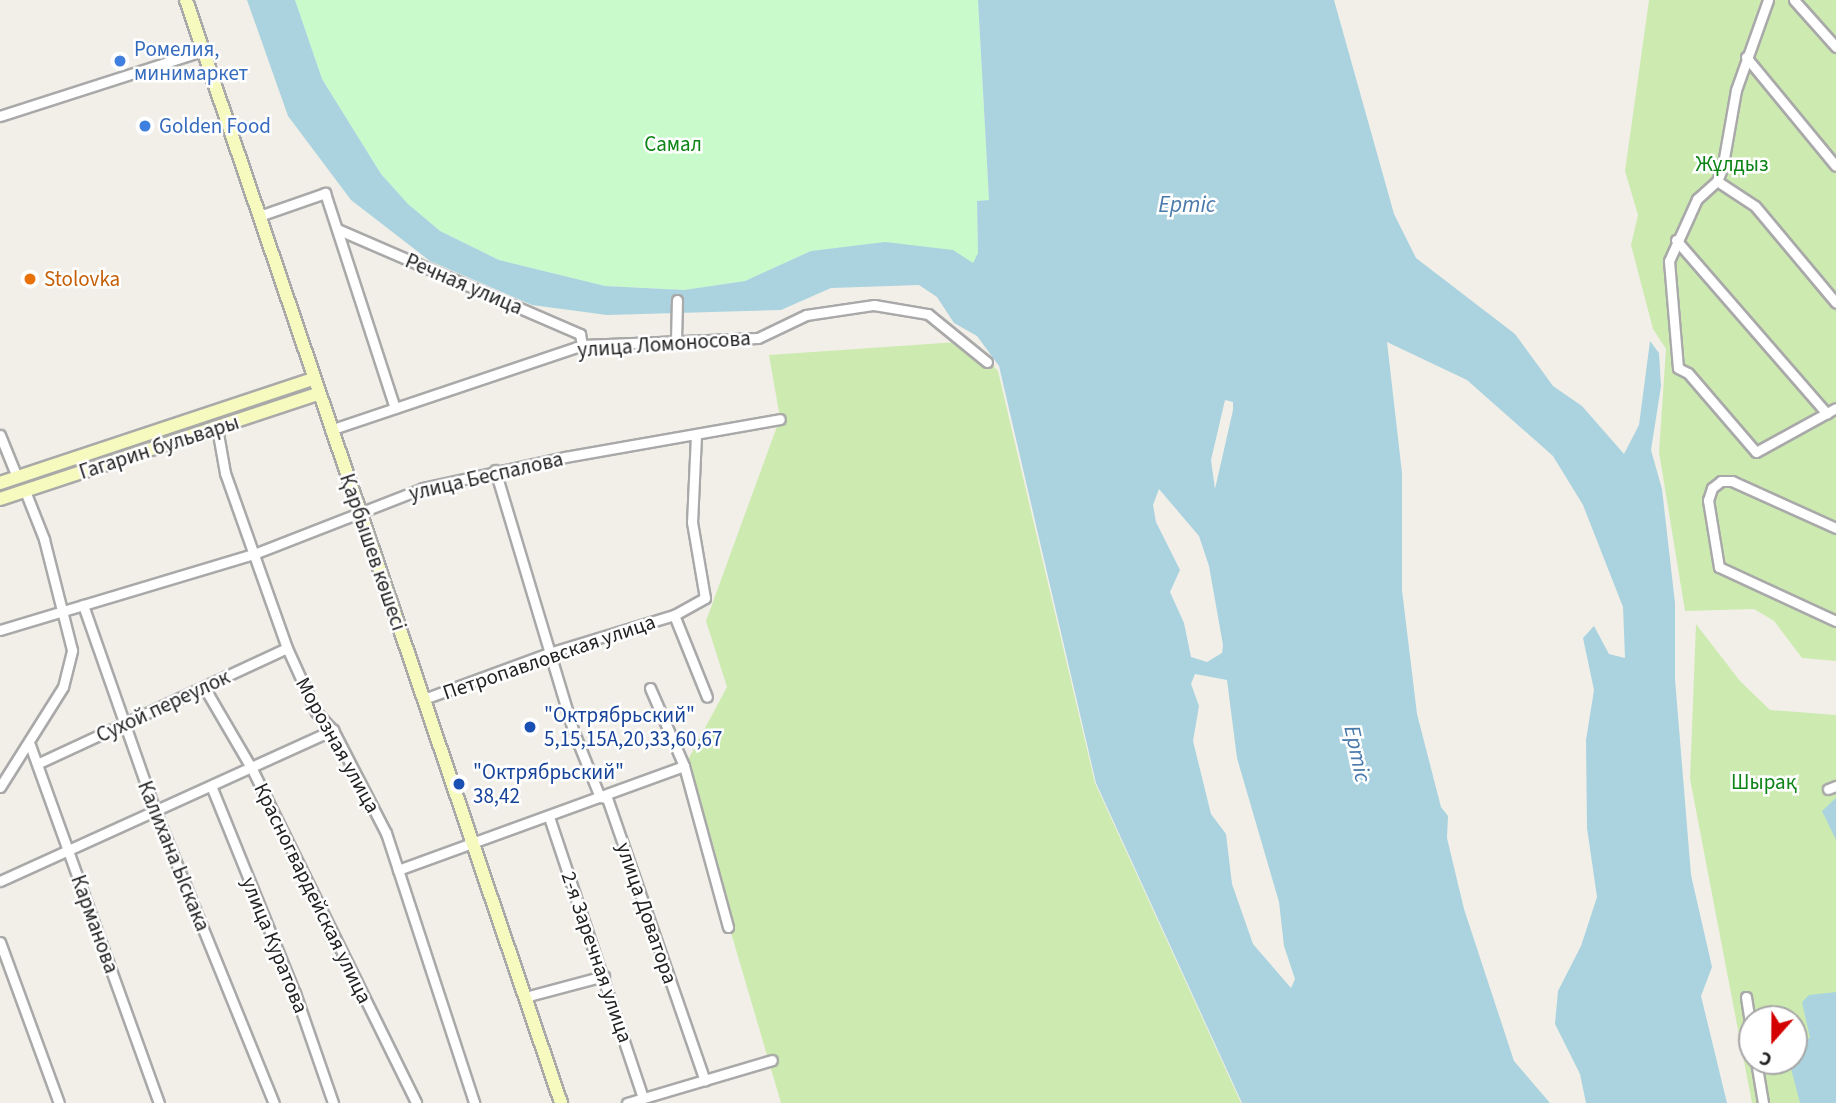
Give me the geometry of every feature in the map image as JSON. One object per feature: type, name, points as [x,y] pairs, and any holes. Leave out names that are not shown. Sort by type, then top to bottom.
[{"type":"main road","name":"Қарбышев көшесі","points":[[186,0],[262,215],[330,430],[475,843],[561,1103]]},
{"type":"main road","name":"Гагарин бульвары","points":[[0,483],[313,379]]},
{"type":"main road","name":"Гагарин бульвары","points":[[0,499],[318,394]]},
{"type":"main road","points":[[17,477],[25,491]]},
{"type":"street","points":[[1768,0],[1746,57],[1717,181],[1697,199],[1676,240],[1669,261],[1668,290],[1678,368],[1688,373],[1756,452],[1836,408]]},
{"type":"street","points":[[1794,0],[1836,47]]},
{"type":"street","points":[[0,116],[202,51]]},
{"type":"street","points":[[1746,57],[1836,166]]},
{"type":"street","points":[[1717,181],[1755,206],[1836,303]]},
{"type":"street","points":[[262,215],[325,193],[395,408]]},
{"type":"street","name":"Речная улица","points":[[337,229],[580,334],[582,345]]},
{"type":"street","points":[[1676,240],[1826,414]]},
{"type":"street","points":[[676,341],[677,300]]},
{"type":"street","name":"улица Ломоносова","points":[[330,430],[582,345],[758,338],[806,315],[874,305],[928,314],[987,362]]},
{"type":"street","name":"улица Беспалова","points":[[0,630],[254,554],[424,488],[495,470],[780,419]]},
{"type":"street","name":"Морозная улица","points":[[217,428],[225,473],[288,648],[316,712],[333,730],[386,834],[474,1103]]},
{"type":"street","points":[[0,435],[17,477]]},
{"type":"street","name":"Петропавловская улица","points":[[424,699],[549,653],[674,615],[705,598],[692,522],[696,435]]},
{"type":"street","name":"улица Доватора","points":[[495,470],[549,653],[600,797],[607,799],[705,1081]]},
{"type":"street","points":[[1836,528],[1732,481],[1721,481],[1712,488],[1709,500],[1719,567],[1836,621]]},
{"type":"street","points":[[0,788],[30,745],[71,667],[72,650],[44,539],[25,491]]},
{"type":"street","name":"Калихана Ыскака","points":[[83,605],[156,813],[274,1103]]},
{"type":"street","points":[[674,615],[707,697]]},
{"type":"street","name":"Сухой переулок","points":[[38,763],[288,648]]},
{"type":"street","name":"Красногвардейская улица","points":[[204,687],[252,769],[415,1103]]},
{"type":"street","points":[[650,688],[684,765],[728,927]]},
{"type":"street","points":[[0,881],[212,788],[333,730]]},
{"type":"street","name":"Карманова","points":[[30,745],[159,1103]]},
{"type":"street","points":[[398,870],[549,817],[684,765]]},
{"type":"street","name":"улица Куратова","points":[[212,788],[295,993],[333,1103]]},
{"type":"street","name":"2-я Заречная улица","points":[[549,817],[643,1098]]},
{"type":"street","points":[[0,942],[58,1103]]},
{"type":"street","points":[[525,997],[604,976]]},
{"type":"street","points":[[1746,997],[1747,1005]]},
{"type":"street","points":[[627,1103],[772,1060]]},
{"type":"street","points":[[1758,1075],[1763,1103]]},
{"type":"green space","name":"Самал","points":[[295,0],[978,0],[989,200],[977,201],[978,253],[973,264],[811,251],[745,281],[684,290],[605,286],[499,260],[440,231],[408,204],[381,174],[322,79]]},
{"type":"green space","name":"Жұлдыз","points":[[1649,0],[1836,0],[1836,661],[1802,658],[1774,621],[1754,609],[1685,611],[1659,452],[1666,349],[1653,329],[1631,245],[1638,215],[1625,171]]},
{"type":"green space","points":[[972,341],[998,371],[1095,783],[1241,1103],[781,1103],[683,769],[727,687],[706,621],[780,418],[769,355]]},
{"type":"green space","name":"Шырақ","points":[[1696,624],[1740,681],[1770,710],[1836,715],[1836,1103],[1752,1103],[1747,1075],[1808,1075],[1808,1005],[1738,1005],[1738,1030],[1690,779]]},
{"type":"water","name":"Ертіс","points":[[247,0],[295,0],[322,79],[381,174],[408,204],[440,231],[499,260],[605,286],[684,290],[745,281],[811,251],[885,242],[953,250],[973,263],[978,253],[977,201],[989,200],[978,0],[1334,0],[1394,214],[1416,258],[1515,334],[1553,386],[1582,406],[1624,454],[1639,425],[1650,341],[1659,353],[1661,386],[1651,450],[1662,489],[1675,603],[1675,679],[1691,875],[1712,967],[1701,996],[1727,1103],[1586,1103],[1580,1074],[1555,1024],[1558,991],[1581,946],[1597,897],[1587,828],[1586,740],[1594,690],[1583,638],[1594,626],[1609,654],[1625,658],[1623,607],[1583,505],[1553,456],[1467,380],[1387,342],[1402,473],[1402,590],[1417,714],[1441,807],[1448,816],[1447,838],[1464,909],[1514,1061],[1550,1103],[1242,1103],[1096,783],[999,366],[977,336],[954,323],[937,297],[919,285],[831,288],[781,310],[607,315],[532,305],[430,261],[351,200],[288,116]],"holes":[[[1225,400],[1233,402],[1233,410],[1215,489],[1211,460]],[[1159,489],[1199,536],[1209,566],[1223,645],[1222,653],[1207,662],[1191,657],[1184,623],[1170,592],[1180,570],[1156,522],[1153,505]],[[1195,674],[1227,680],[1237,758],[1279,902],[1284,946],[1295,979],[1291,988],[1253,944],[1232,884],[1226,834],[1211,814],[1193,741],[1199,706],[1191,684]]]},
{"type":"water","points":[[1836,798],[1836,840],[1822,811]]},
{"type":"water","points":[[1836,992],[1836,1103],[1800,1103],[1793,1075],[1808,1075],[1808,1005],[1803,1005],[1802,1002],[1809,995]]},
{"type":"place","name":"Ромелия, минимаркет","points":[[120,61]]},
{"type":"place","name":"Golden Food","points":[[145,126]]},
{"type":"place","name":"Stolovka","points":[[30,279]]},
{"type":"place","name":"\"Октрябрьский\" 5,15,15А,20,33,60,67","points":[[530,727]]},
{"type":"place","name":"\"Октрябрьский\" 38,42","points":[[459,784]]}]
